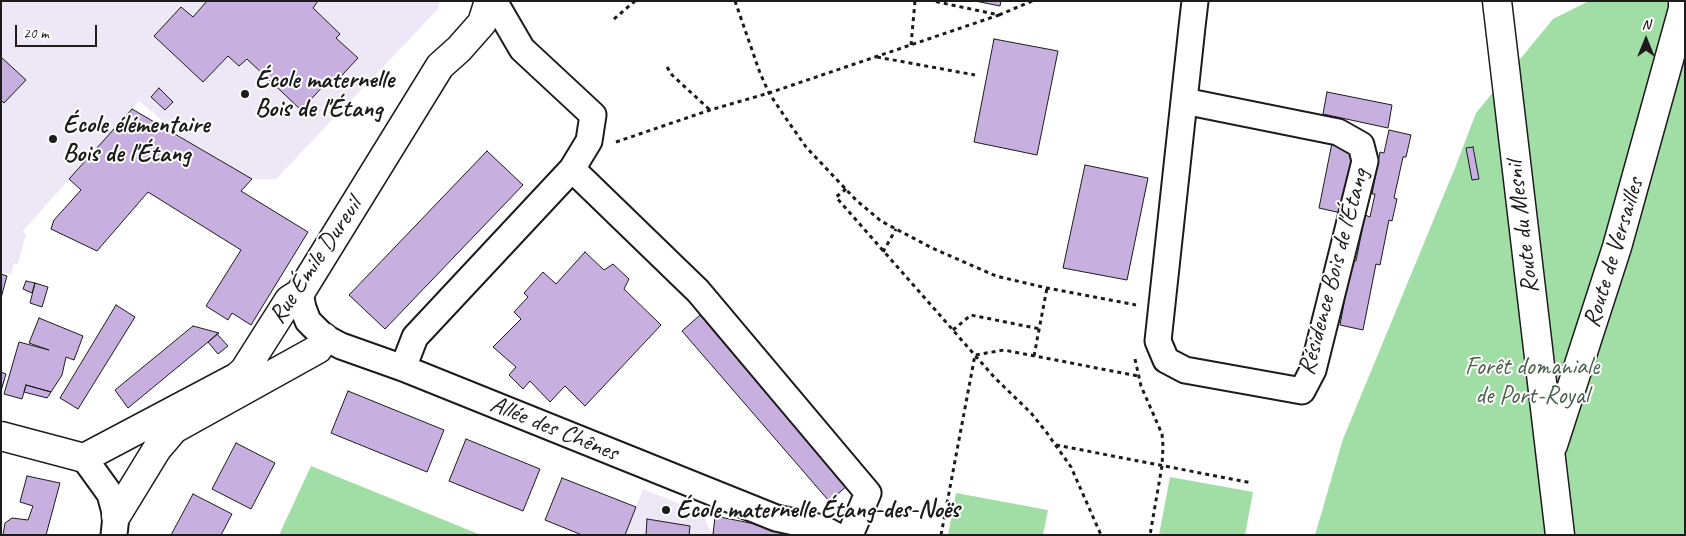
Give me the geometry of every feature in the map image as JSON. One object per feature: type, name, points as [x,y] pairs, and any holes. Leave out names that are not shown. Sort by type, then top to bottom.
[{"type":"street","name":"Rue Émile Dureuil","points":[[84,458],[244,371],[289,300],[300,293],[440,66],[459,49],[482,23],[489,1]]},
{"type":"street","points":[[403,368],[415,338],[572,169],[589,141],[593,115],[522,49],[494,1]]},
{"type":"street","name":"Résidence Bois de l'Étang","points":[[1184,101],[1338,132],[1361,145],[1365,161],[1313,370],[1302,391],[1185,370],[1166,360],[1158,341],[1161,310],[1195,1]]},
{"type":"street","name":"Route du Mesnil","points":[[1496,1],[1550,453]]},
{"type":"street","name":"Route de Versailles","points":[[1560,535],[1550,453],[1617,247],[1683,9],[1683,1]]},
{"type":"street","points":[[572,169],[698,291],[868,493],[850,535]]},
{"type":"street","name":"Allée des Chênes","points":[[300,293],[302,308],[308,321],[324,336],[341,346],[403,368],[765,514],[822,528],[834,535]]},
{"type":"street","name":"Rue Émile Dureuil","points":[[115,525],[157,449],[174,429],[183,422],[318,350],[324,336]]},
{"type":"street","points":[[1,436],[84,458],[110,494],[115,525]]},
{"type":"path","points":[[614,19],[635,1]]},
{"type":"path","points":[[735,1],[747,40],[769,93],[806,147],[856,200],[881,221],[932,248],[996,276],[1161,310]]},
{"type":"path","points":[[911,45],[915,1]]},
{"type":"path","points":[[932,1],[999,14]]},
{"type":"path","points":[[589,141],[607,145],[911,45],[1032,1]]},
{"type":"path","points":[[876,56],[975,75]]},
{"type":"path","points":[[667,67],[672,75],[710,110]]},
{"type":"path","points":[[846,189],[836,198],[995,378],[1030,413],[1056,445],[1071,467],[1101,535]]},
{"type":"path","points":[[883,252],[896,229]]},
{"type":"path","points":[[1034,356],[1047,288]]},
{"type":"path","points":[[953,330],[971,315],[1040,329]]},
{"type":"path","points":[[975,355],[1004,350],[1138,376]]},
{"type":"path","points":[[1134,350],[1138,376],[1162,434],[1162,466],[1150,535]]},
{"type":"path","points":[[941,535],[975,355]]},
{"type":"path","points":[[1056,445],[1252,484]]},
{"type":"shaded area","points":[[1,1],[440,1],[438,9],[276,179],[252,179],[186,140],[139,101],[22,232],[26,234],[18,264],[14,263],[11,275],[1,272]]},
{"type":"shaded area","name":"École maternelle Étang-des-Noës","points":[[643,489],[703,513],[711,531],[715,532],[739,523],[797,535],[625,535]]},
{"type":"green space","name":"Forêt domaniale de Port-Royal","points":[[1589,1],[1685,1],[1685,535],[1315,535],[1343,439],[1476,113],[1553,19]]},
{"type":"green space","points":[[311,466],[481,535],[279,535]]},
{"type":"green space","points":[[1170,477],[1253,492],[1245,535],[1159,535]]},
{"type":"green space","points":[[956,493],[1048,510],[1043,535],[948,535]]},
{"type":"building","points":[[207,1],[318,1],[313,8],[340,34],[336,38],[358,58],[332,86],[327,82],[301,110],[247,59],[239,66],[228,56],[203,82],[154,36],[181,7],[193,17]]},
{"type":"building","points":[[975,1],[1001,1],[1000,6]]},
{"type":"building","points":[[994,39],[1058,51],[1037,155],[974,142]]},
{"type":"building","points":[[1,57],[26,80],[4,103],[1,100]]},
{"type":"building","points":[[159,88],[173,102],[165,110],[151,97]]},
{"type":"building","points":[[1327,92],[1392,105],[1388,128],[1323,114]]},
{"type":"building","points":[[132,109],[252,179],[241,191],[308,232],[251,325],[232,313],[228,320],[206,306],[241,250],[148,192],[97,251],[51,229],[54,220],[81,190],[69,179]]},
{"type":"building","points":[[1389,130],[1411,135],[1406,157],[1403,157],[1394,198],[1397,199],[1392,221],[1389,220],[1380,265],[1376,264],[1363,330],[1340,325],[1352,260],[1356,261],[1365,215],[1370,217],[1375,194],[1372,194],[1380,152],[1384,153]]},
{"type":"building","points":[[1332,143],[1355,147],[1341,213],[1319,208]]},
{"type":"building","points":[[1473,147],[1479,179],[1472,180],[1466,148]]},
{"type":"building","points":[[487,151],[523,185],[385,329],[349,295]]},
{"type":"building","points":[[1085,165],[1148,178],[1127,280],[1063,268]]},
{"type":"building","points":[[585,252],[604,270],[613,264],[629,279],[624,289],[661,325],[585,406],[565,386],[550,402],[530,381],[523,389],[509,375],[516,367],[493,347],[521,319],[514,312],[528,297],[524,293],[543,272],[556,284]]},
{"type":"building","points":[[1,274],[7,276],[1,298]]},
{"type":"building","points":[[26,281],[35,283],[32,293],[23,289]]},
{"type":"building","points":[[35,283],[48,287],[42,307],[30,303]]},
{"type":"building","points":[[116,305],[135,317],[78,409],[60,398]]},
{"type":"building","points":[[700,315],[847,486],[829,501],[682,331]]},
{"type":"building","points":[[39,318],[83,336],[74,360],[66,357],[62,375],[51,392],[26,385],[22,399],[4,394],[19,342],[49,350],[29,343]]},
{"type":"building","points":[[193,326],[219,333],[128,408],[115,390]]},
{"type":"building","points":[[217,334],[228,346],[218,354],[208,342]]},
{"type":"building","points":[[1,372],[6,374],[1,391]]},
{"type":"building","points":[[26,385],[51,392],[47,398],[24,392]]},
{"type":"building","points":[[348,391],[444,430],[427,472],[331,433]]},
{"type":"building","points":[[466,439],[540,469],[523,511],[449,481]]},
{"type":"building","points":[[236,443],[275,463],[251,509],[212,489]]},
{"type":"building","points":[[27,476],[60,483],[46,535],[3,535],[5,523],[12,518],[28,520],[33,506],[20,502]]},
{"type":"building","points":[[562,478],[636,507],[625,535],[582,535],[545,520]]},
{"type":"building","points":[[193,494],[232,514],[221,535],[171,535]]},
{"type":"building","points":[[715,516],[765,526],[794,535],[713,535]]},
{"type":"building","points":[[647,519],[690,526],[689,535],[646,535]]},
{"type":"place","name":"École maternelle Bois de l'Étang","points":[[245,94]]},
{"type":"place","name":"École élémentaire Bois de l'Étang","points":[[53,139]]},
{"type":"place","name":"École maternelle Étang-des-Noës","points":[[666,510]]}]
